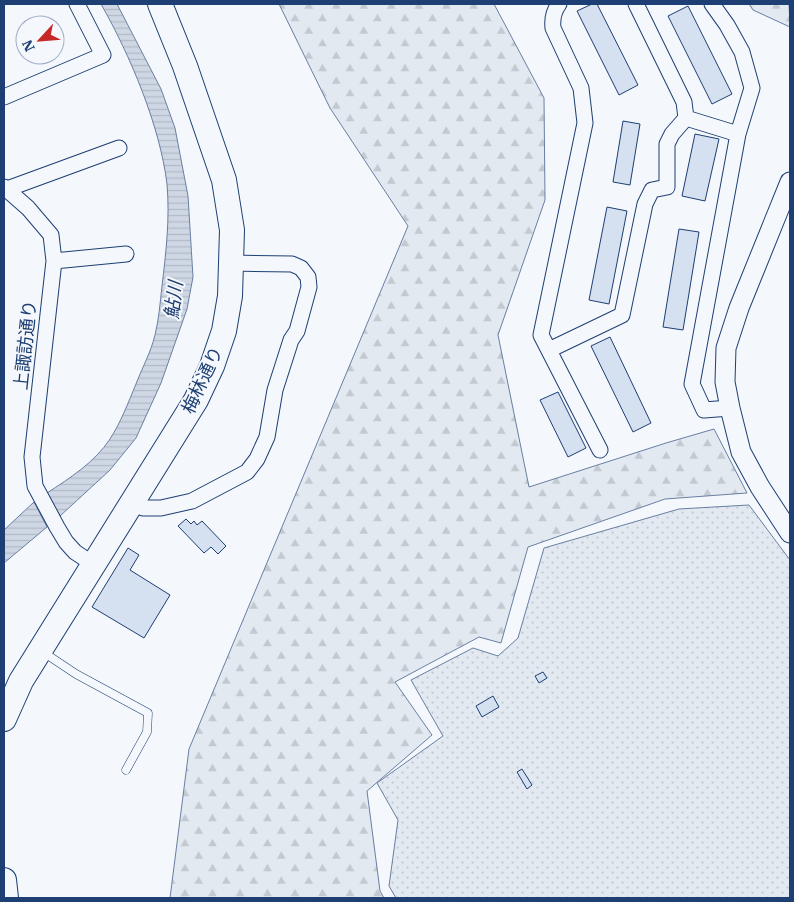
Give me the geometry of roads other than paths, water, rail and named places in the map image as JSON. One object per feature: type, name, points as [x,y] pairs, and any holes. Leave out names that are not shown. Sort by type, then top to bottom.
[{"type":"main road","name":"梅林通り","points":[[4,719],[21,680],[39,650],[196,400],[212,366],[224,331],[230,296],[232,230],[224,180],[185,66],[160,4]]},
{"type":"main road","points":[[4,880],[6,898]]},
{"type":"street","points":[[4,97],[103,55],[77,4]]},
{"type":"street","points":[[559,4],[552,18],[553,28],[580,88],[585,123],[541,335],[600,450]]},
{"type":"street","points":[[549,350],[622,315],[645,204],[652,190],[667,187],[667,144],[672,134],[686,118],[684,102],[636,4]]},
{"type":"street","points":[[712,4],[727,25],[742,52],[752,88],[738,134],[692,384],[704,410],[730,408]]},
{"type":"street","points":[[686,118],[738,134]]},
{"type":"street","points":[[5,188],[119,148]]},
{"type":"street","points":[[790,182],[739,308],[726,348],[726,382],[730,408],[741,452],[760,487],[790,532]]},
{"type":"street","name":"上諏訪通り","points":[[5,188],[28,208],[51,235],[54,261],[32,457],[33,476],[38,493],[66,542],[74,552],[92,564]]},
{"type":"street","points":[[54,261],[126,254]]},
{"type":"street","points":[[132,503],[143,508],[161,508],[192,501],[247,472],[257,459],[267,437],[275,390],[291,340],[297,332],[309,287],[308,276],[301,268],[292,264],[231,264]]},
{"type":"lane","points":[[39,650],[76,674],[148,713],[147,732],[126,770]]},
{"type":"water","name":"鮎川","points":[[101,4],[117,4],[161,89],[175,128],[188,196],[193,277],[187,309],[161,383],[136,438],[110,470],[60,516],[47,493],[82,469],[104,447],[121,419],[149,354],[158,323],[166,248],[168,223],[167,184],[158,139],[133,68]]},
{"type":"water","points":[[34,502],[47,527],[4,563],[4,530]]}]
